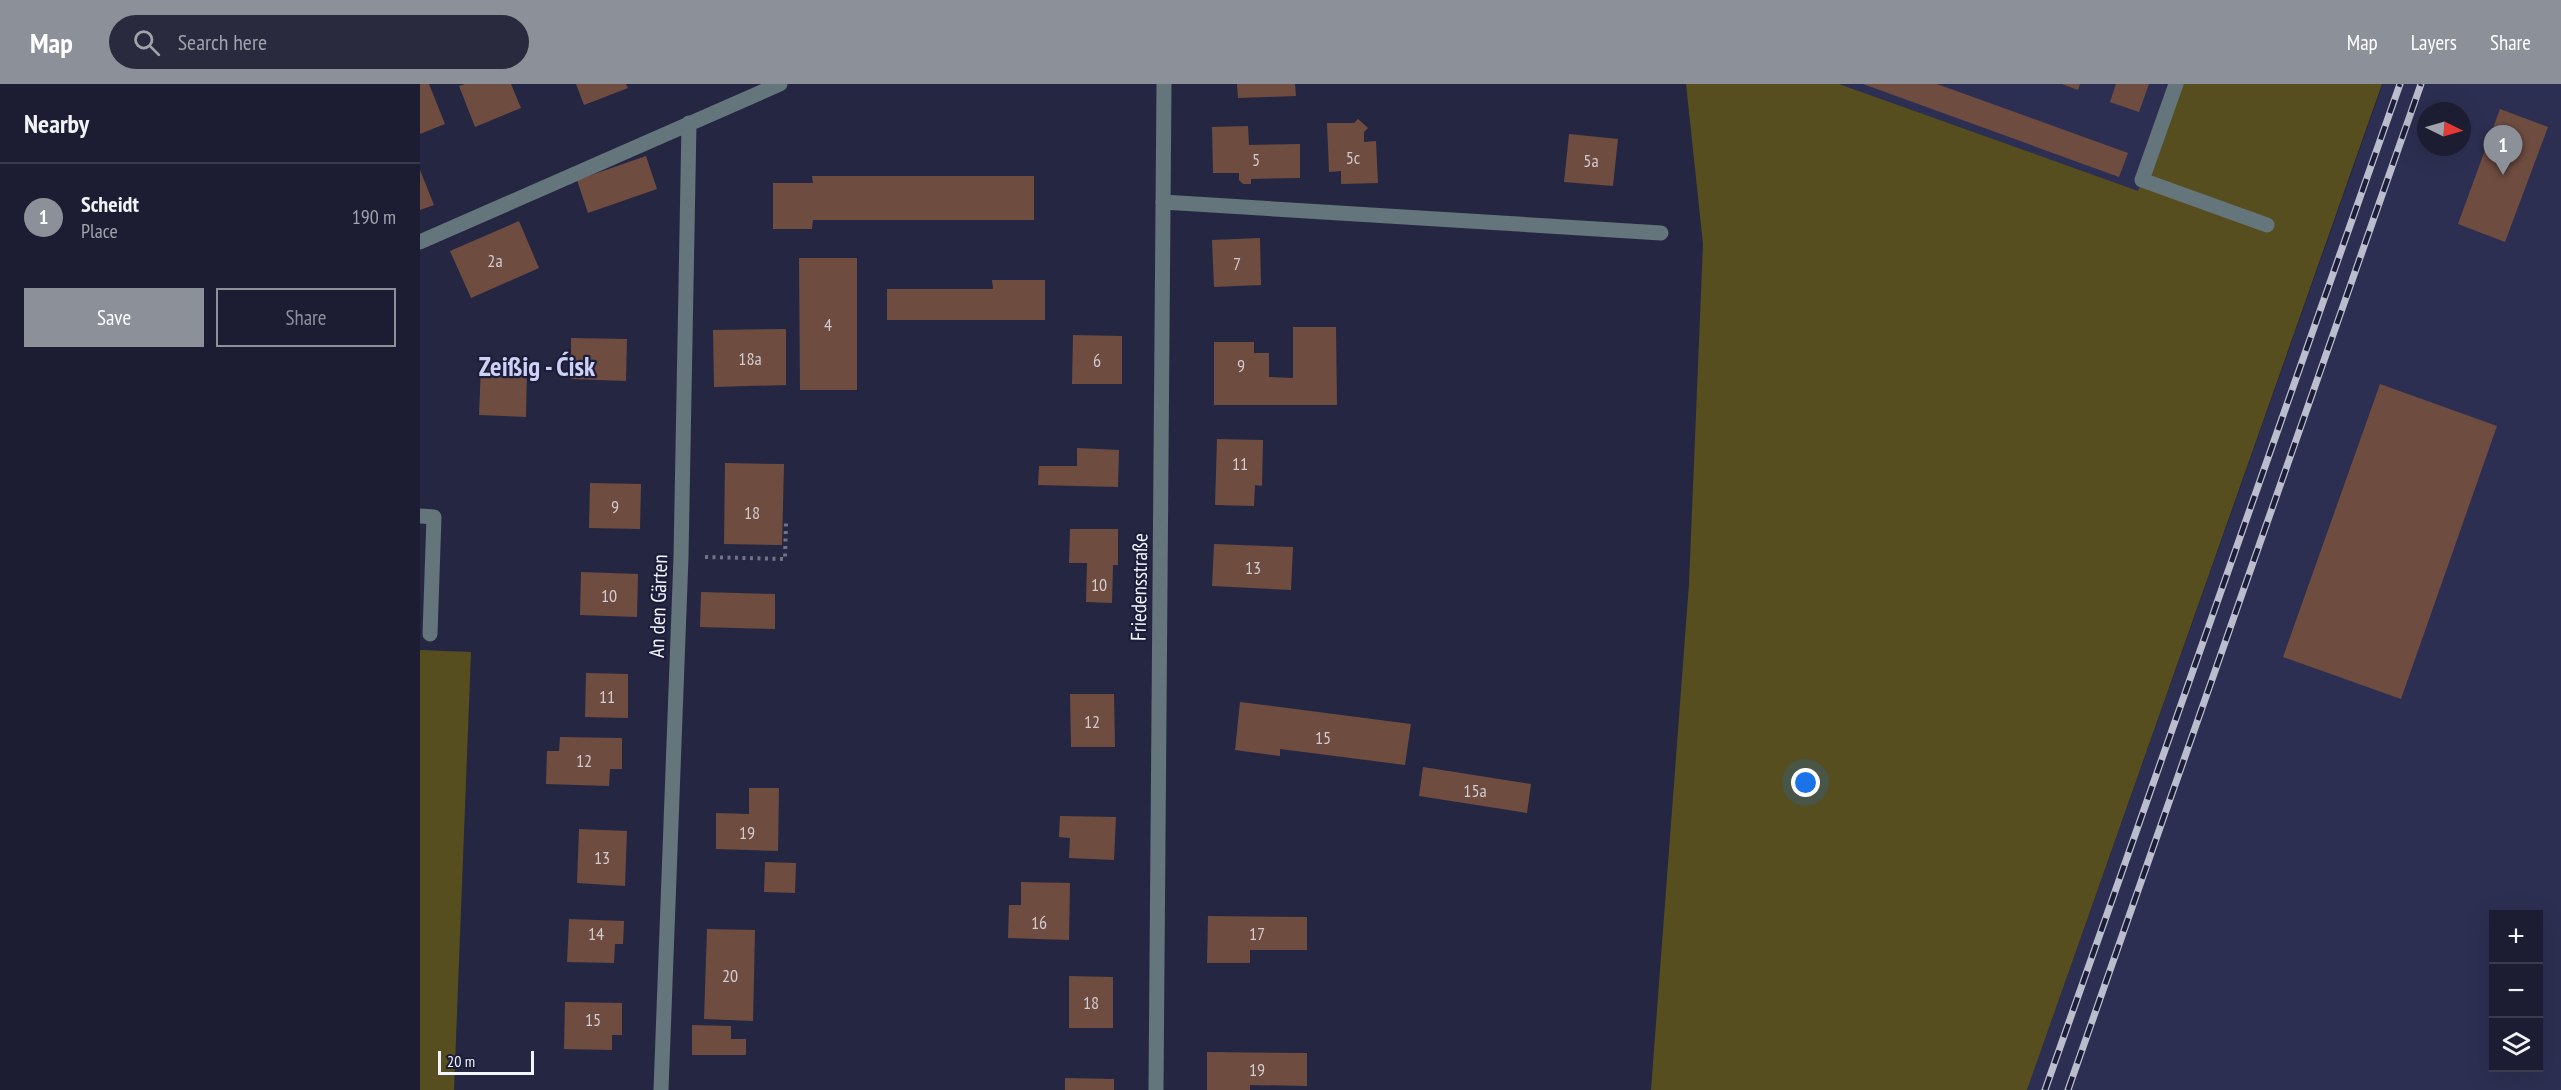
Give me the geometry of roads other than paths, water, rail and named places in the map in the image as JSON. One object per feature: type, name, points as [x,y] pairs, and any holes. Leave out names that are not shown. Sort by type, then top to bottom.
[{"type":"street","points":[[420,242],[780,84]]},
{"type":"street","name":"Friedensstraße","points":[[1156,1090],[1164,84]]},
{"type":"street","points":[[2176,84],[2142,180],[2267,225]]},
{"type":"street","name":"An den Gärten","points":[[662,1090],[681,556],[689,123]]},
{"type":"street","points":[[1164,202],[1661,233]]},
{"type":"street","points":[[420,516],[434,517],[430,634]]},
{"type":"railway","points":[[2045,1090],[2400,84]]},
{"type":"railway","points":[[2068,1090],[2421,84]]},
{"type":"place","name":"Scheidt","points":[[2503,175]]},
{"type":"district","name":"Zeißig - Ćisk","points":[[537,366]]}]
